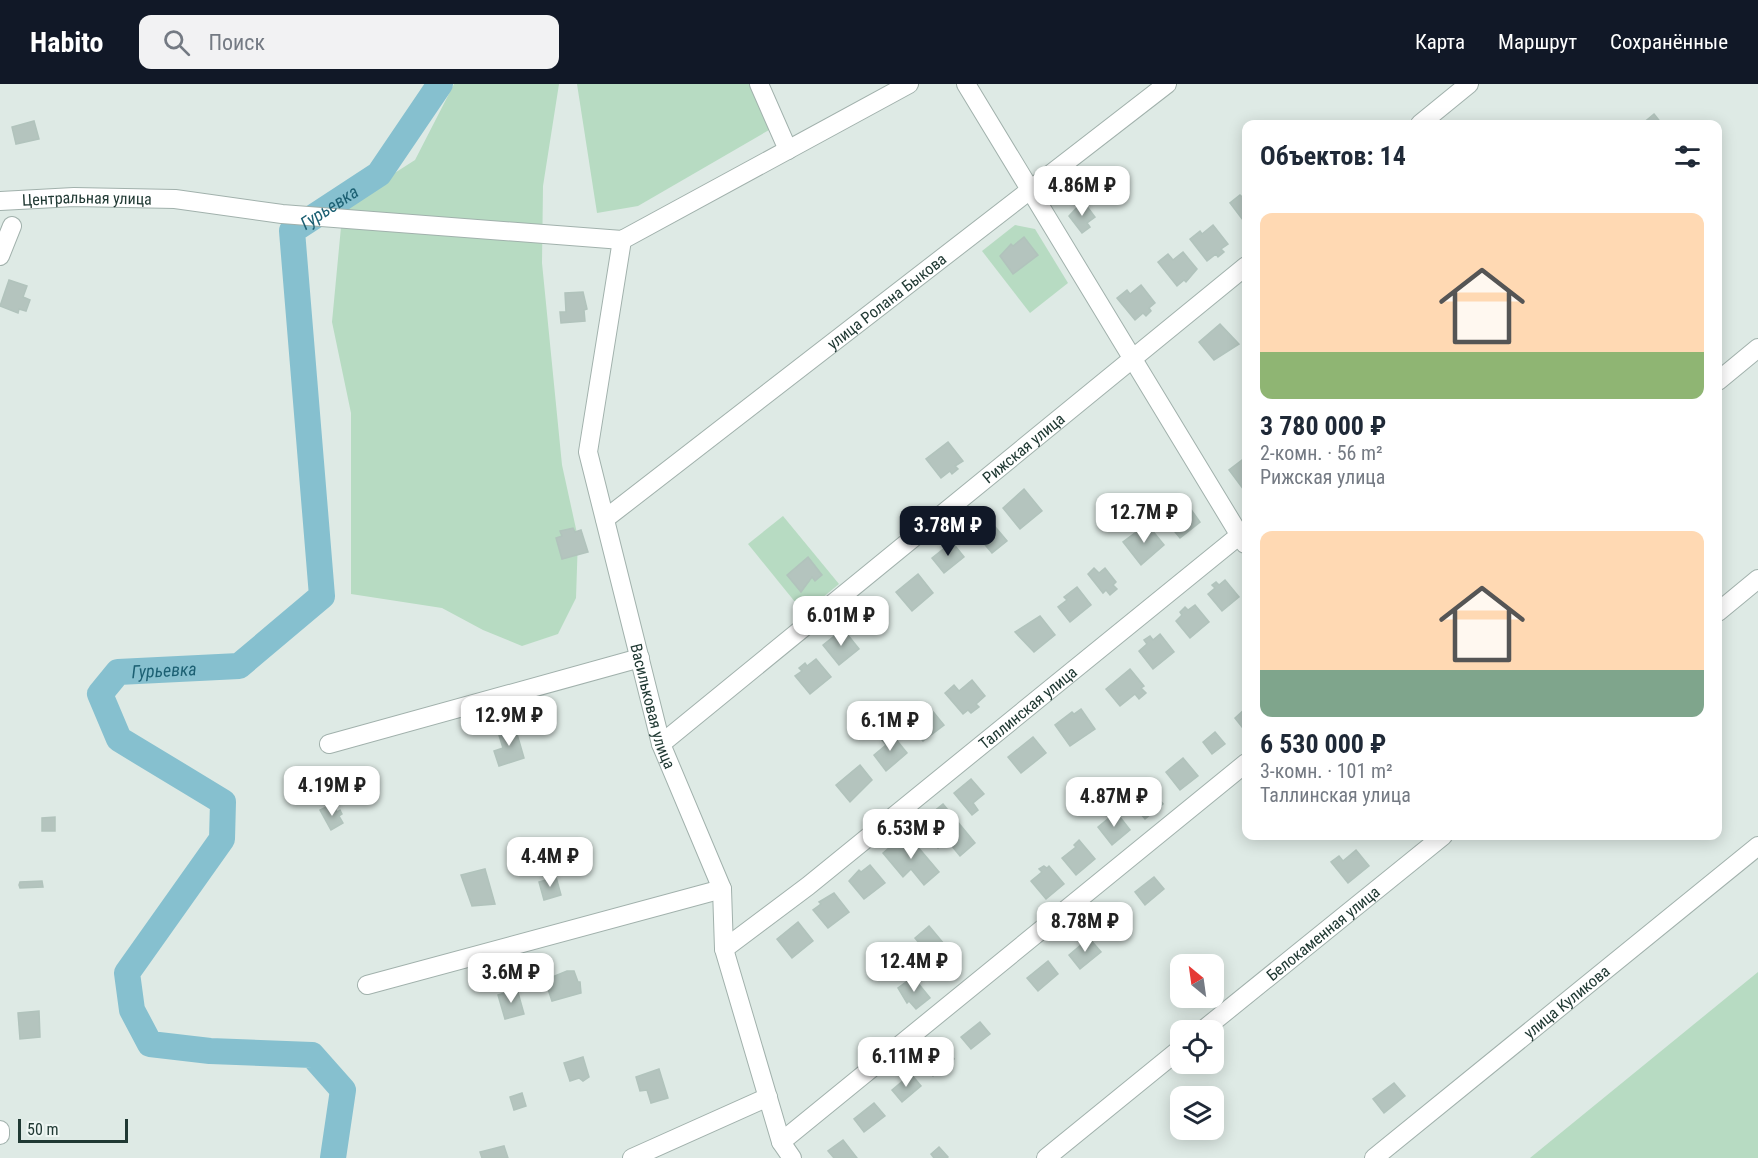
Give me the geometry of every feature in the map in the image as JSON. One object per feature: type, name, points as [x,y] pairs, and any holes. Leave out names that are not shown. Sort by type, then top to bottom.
[{"type":"street","points":[[759,84],[788,150]]},
{"type":"street","points":[[622,240],[909,84]]},
{"type":"street","points":[[966,84],[1131,360],[1242,534]]},
{"type":"street","name":"улица Ролана Быкова","points":[[605,519],[1167,84]]},
{"type":"street","points":[[1425,120],[1469,84]]},
{"type":"street","name":"Центральная улица","points":[[0,201],[74,197],[175,199],[282,214],[622,240]]},
{"type":"street","points":[[0,256],[12,226]]},
{"type":"street","name":"Васильковая улица","points":[[622,240],[588,452],[661,744],[722,889],[724,949],[780,1142],[792,1158]]},
{"type":"street","name":"Рижская улица","points":[[661,744],[1242,269]]},
{"type":"street","points":[[1722,378],[1758,348]]},
{"type":"street","name":"Таллинская улица","points":[[724,949],[808,886],[1242,539]]},
{"type":"street","points":[[1722,609],[1758,579]]},
{"type":"street","points":[[328,744],[640,658]]},
{"type":"street","points":[[780,1142],[1242,767]]},
{"type":"street","name":"Белокаменная улица","points":[[1215,1020],[1438,840]]},
{"type":"street","name":"улица Куликова","points":[[1374,1158],[1758,846]]},
{"type":"street","points":[[367,985],[722,889]]},
{"type":"street","points":[[1046,1158],[1170,1057]]},
{"type":"street","points":[[632,1158],[768,1097]]},
{"type":"street","points":[[0,1130],[0,1135]]},
{"type":"green space","points":[[454,84],[559,84],[543,186],[542,263],[562,465],[578,538],[576,598],[558,634],[522,646],[483,630],[442,608],[351,594],[351,413],[332,322],[343,206],[415,160]]},
{"type":"green space","points":[[577,84],[749,84],[769,130],[638,206],[597,213]]},
{"type":"green space","points":[[1015,225],[1035,229],[1068,283],[1030,313],[982,251]]},
{"type":"green space","points":[[783,516],[839,584],[804,613],[748,544]]},
{"type":"green space","points":[[1758,972],[1758,1158],[1530,1158]]},
{"type":"building","points":[[1654,114],[1659,120],[1647,120]]},
{"type":"building","points":[[34,121],[39,139],[16,144],[12,127]]},
{"type":"building","points":[[1240,195],[1242,197],[1242,219],[1230,203]]},
{"type":"building","points":[[1083,201],[1095,217],[1087,223],[1090,227],[1082,233],[1069,216]]},
{"type":"building","points":[[1213,225],[1228,244],[1221,249],[1224,252],[1218,257],[1216,254],[1207,261],[1190,239],[1200,231],[1202,234]]},
{"type":"building","points":[[1024,237],[1038,255],[1013,274],[1000,256],[1011,244],[1013,246]]},
{"type":"building","points":[[1183,252],[1197,269],[1186,282],[1184,280],[1177,286],[1158,262],[1168,254],[1173,260]]},
{"type":"building","points":[[9,280],[27,286],[23,297],[30,300],[26,311],[19,309],[18,313],[0,306]]},
{"type":"building","points":[[1141,285],[1155,303],[1149,308],[1151,311],[1146,316],[1143,313],[1135,320],[1117,298],[1127,290],[1130,294]]},
{"type":"building","points":[[583,292],[587,309],[584,310],[585,321],[561,323],[560,312],[566,312],[565,293]]},
{"type":"building","points":[[1220,324],[1239,344],[1214,360],[1199,342]]},
{"type":"building","points":[[948,442],[963,461],[955,466],[958,469],[952,474],[950,471],[941,478],[926,459]]},
{"type":"building","points":[[1242,460],[1242,487],[1229,470]]},
{"type":"building","points":[[1024,489],[1042,511],[1020,529],[1003,508]]},
{"type":"building","points":[[1187,504],[1200,522],[1180,538],[1166,521]]},
{"type":"building","points":[[986,516],[1007,541],[992,553],[971,528]]},
{"type":"building","points":[[1147,524],[1164,545],[1141,565],[1123,542]]},
{"type":"building","points":[[573,528],[575,532],[581,530],[588,552],[562,559],[556,538],[562,536],[560,531]]},
{"type":"building","points":[[952,542],[964,557],[944,573],[932,558]]},
{"type":"building","points":[[808,557],[822,575],[815,581],[812,577],[801,592],[787,575]]},
{"type":"building","points":[[1094,568],[1099,573],[1105,568],[1116,582],[1113,585],[1117,589],[1110,595],[1106,590],[1103,593],[1088,574]]},
{"type":"building","points":[[918,574],[933,593],[912,611],[896,592]]},
{"type":"building","points":[[1225,580],[1239,597],[1222,611],[1208,594],[1215,588],[1212,585],[1216,582],[1219,585]]},
{"type":"building","points":[[1077,587],[1091,605],[1070,622],[1058,607],[1067,600],[1064,597]]},
{"type":"building","points":[[1195,605],[1209,622],[1190,638],[1176,621],[1182,615],[1180,612],[1185,607],[1188,610]]},
{"type":"building","points":[[1040,616],[1055,635],[1034,652],[1015,632]]},
{"type":"building","points":[[843,629],[859,649],[839,665],[823,645]]},
{"type":"building","points":[[1160,634],[1174,652],[1153,669],[1139,651],[1147,644],[1144,640],[1150,636],[1153,640]]},
{"type":"building","points":[[816,659],[831,677],[810,694],[795,676],[802,671],[799,668],[805,663],[807,666]]},
{"type":"building","points":[[1130,669],[1144,686],[1141,688],[1146,693],[1139,699],[1135,694],[1120,706],[1106,689]]},
{"type":"building","points":[[972,680],[985,696],[976,704],[979,707],[971,713],[968,710],[963,714],[945,693],[954,685],[959,691]]},
{"type":"building","points":[[926,703],[944,725],[923,741],[910,726],[923,716],[918,710]]},
{"type":"building","points":[[1081,709],[1095,729],[1070,746],[1055,725],[1072,712],[1074,714]]},
{"type":"building","points":[[1242,712],[1242,727],[1235,718]]},
{"type":"building","points":[[515,727],[524,758],[499,766],[494,751],[503,748],[498,732]]},
{"type":"building","points":[[890,732],[907,753],[886,771],[874,755],[886,745],[881,739]]},
{"type":"building","points":[[1215,732],[1225,744],[1212,754],[1203,742]]},
{"type":"building","points":[[1033,737],[1046,753],[1021,773],[1008,757]]},
{"type":"building","points":[[1183,758],[1198,776],[1180,790],[1166,772]]},
{"type":"building","points":[[860,765],[872,780],[850,802],[836,785]]},
{"type":"building","points":[[971,779],[984,794],[973,803],[978,810],[972,815],[954,793]]},
{"type":"building","points":[[1148,786],[1163,804],[1145,819],[1130,801]]},
{"type":"building","points":[[332,804],[337,812],[340,810],[342,814],[339,816],[343,823],[331,830],[320,810]]},
{"type":"building","points":[[943,804],[975,843],[960,856],[947,840],[938,848],[918,824]]},
{"type":"building","points":[[1116,812],[1130,830],[1112,845],[1098,827]]},
{"type":"building","points":[[55,817],[55,831],[42,831],[42,818]]},
{"type":"building","points":[[906,833],[939,872],[924,885],[911,869],[903,877],[883,853]]},
{"type":"building","points":[[1079,840],[1095,859],[1076,875],[1062,858],[1076,847],[1074,845]]},
{"type":"building","points":[[1356,850],[1369,866],[1348,883],[1331,862],[1339,856],[1343,861]]},
{"type":"building","points":[[870,865],[885,883],[864,899],[849,881],[859,870],[861,872]]},
{"type":"building","points":[[1044,866],[1047,868],[1049,866],[1064,884],[1046,899],[1031,881],[1042,872],[1039,869]]},
{"type":"building","points":[[485,869],[495,904],[472,906],[461,875]]},
{"type":"building","points":[[556,877],[561,895],[544,900],[539,882]]},
{"type":"building","points":[[1154,877],[1164,889],[1145,905],[1135,892]]},
{"type":"building","points":[[42,881],[43,887],[20,888],[19,885],[20,882]]},
{"type":"building","points":[[834,893],[849,912],[828,928],[813,910],[821,904],[819,902]]},
{"type":"building","points":[[1115,905],[1126,918],[1106,935],[1095,923]]},
{"type":"building","points":[[798,922],[813,941],[792,958],[777,939]]},
{"type":"building","points":[[929,926],[944,944],[930,956],[915,938]]},
{"type":"building","points":[[1089,938],[1101,952],[1080,969],[1069,955]]},
{"type":"building","points":[[1048,961],[1058,974],[1038,991],[1027,978]]},
{"type":"building","points":[[567,971],[574,971],[580,982],[581,993],[552,1001],[545,980]]},
{"type":"building","points":[[913,977],[930,998],[916,1009],[909,1001],[907,1003],[898,988]]},
{"type":"building","points":[[517,989],[524,1014],[505,1019],[498,995]]},
{"type":"building","points":[[39,1011],[40,1037],[20,1039],[18,1013]]},
{"type":"building","points":[[980,1022],[990,1034],[971,1049],[961,1037]]},
{"type":"building","points":[[944,1046],[954,1059],[933,1076],[923,1063]]},
{"type":"building","points":[[583,1057],[589,1077],[583,1081],[579,1078],[570,1081],[564,1063]]},
{"type":"building","points":[[659,1069],[668,1098],[651,1103],[647,1090],[640,1091],[636,1077]]},
{"type":"building","points":[[911,1074],[921,1086],[902,1102],[892,1090]]},
{"type":"building","points":[[1394,1083],[1405,1096],[1384,1113],[1373,1099]]},
{"type":"building","points":[[522,1093],[526,1106],[514,1110],[510,1097]]},
{"type":"building","points":[[874,1103],[885,1116],[864,1132],[854,1119]]},
{"type":"building","points":[[843,1140],[857,1158],[834,1158],[828,1151]]},
{"type":"building","points":[[504,1146],[508,1158],[482,1158],[480,1152]]},
{"type":"building","points":[[939,1147],[947,1158],[934,1158],[931,1154]]},
{"type":"waterway","name":"Гурьевка","points":[[333,1158],[343,1090],[312,1055],[210,1051],[150,1044],[132,1010],[127,973],[222,839],[223,802],[119,739],[100,694],[118,672],[239,666],[322,596],[292,231],[379,174],[440,84]]}]
